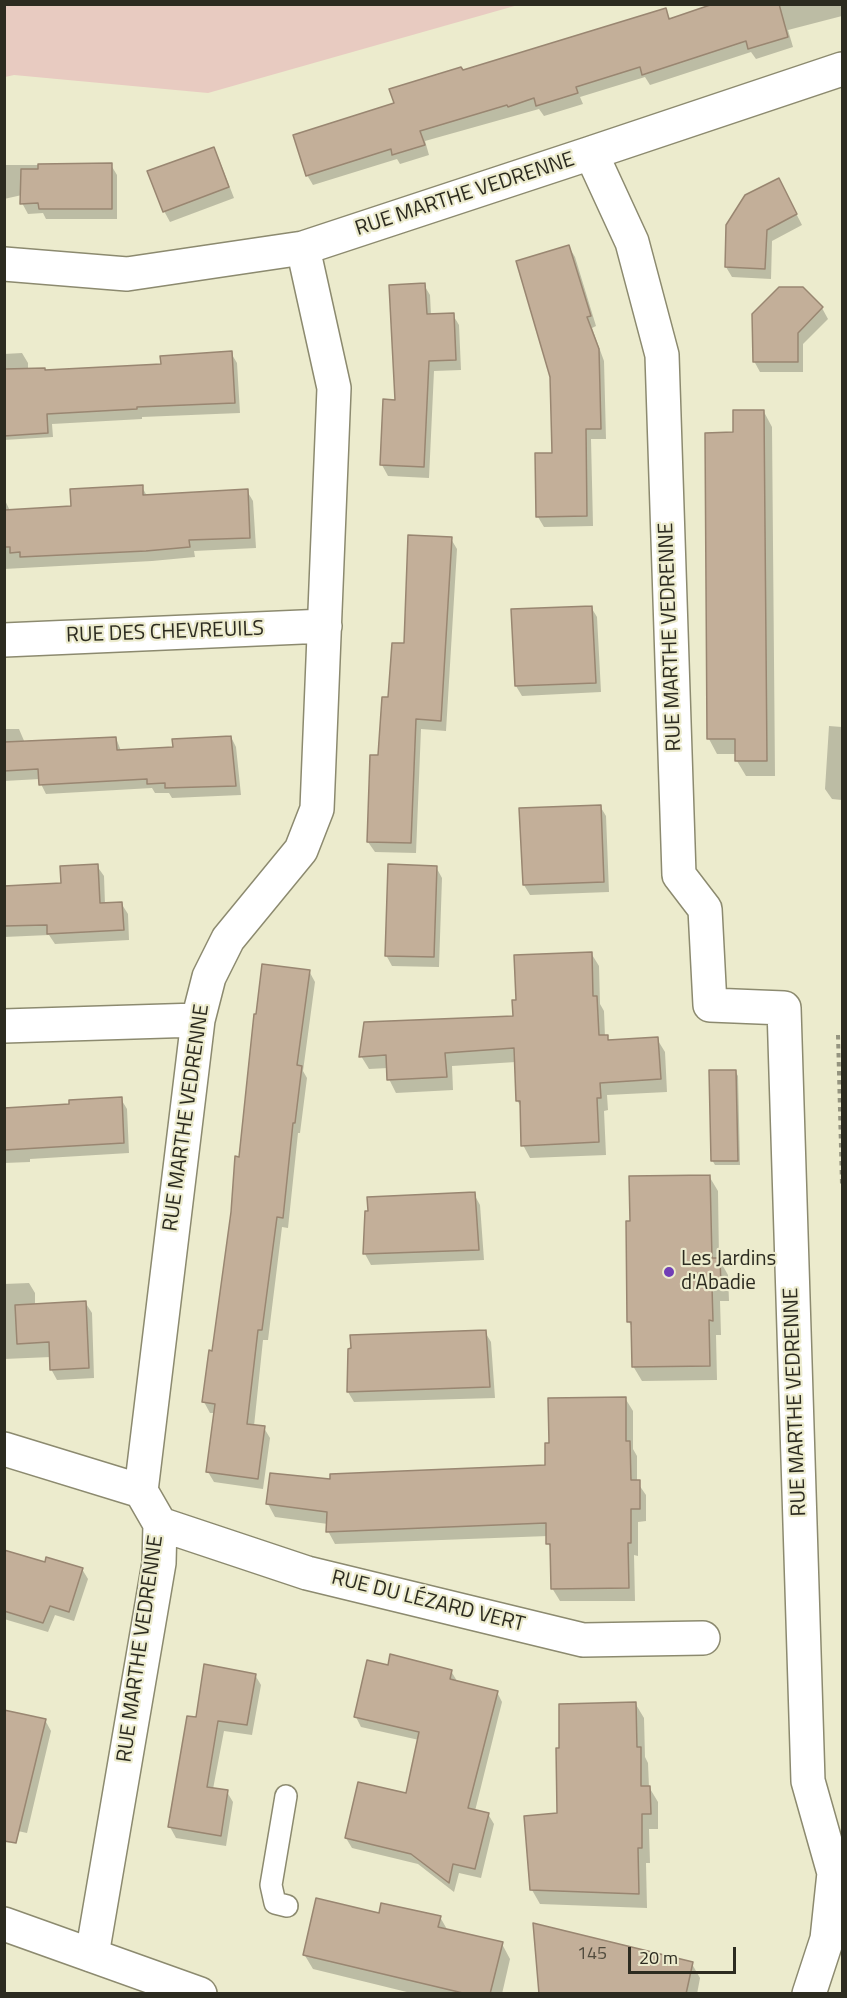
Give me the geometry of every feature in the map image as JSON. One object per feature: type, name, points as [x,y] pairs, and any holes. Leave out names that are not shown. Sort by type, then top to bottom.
[{"type":"street","points":[[591,153],[843,69]]},
{"type":"street","name":"RUE MARTHE VEDRENNE","points":[[92,1955],[159,1563],[160,1524],[141,1491],[198,1020],[208,977],[228,939],[301,850],[317,809],[334,388],[303,248],[591,153],[632,242],[662,355],[679,875],[705,909],[710,1005],[784,1008],[808,1781],[834,1874],[827,1939],[809,1994]]},
{"type":"street","points":[[4,264],[127,274],[303,248]]},
{"type":"street","name":"RUE DES CHEVREUILS","points":[[4,640],[325,626]]},
{"type":"street","points":[[4,1026],[198,1020]]},
{"type":"street","points":[[4,1449],[141,1491]]},
{"type":"street","name":"RUE DU LÉZARD VERT","points":[[160,1524],[307,1573],[583,1640],[703,1638]]},
{"type":"street","points":[[4,1924],[200,1994]]},
{"type":"lane","points":[[286,1796],[271,1885],[275,1903],[287,1906]]},
{"type":"path","points":[[838,1035],[843,1184]]},
{"type":"shaded area","points":[[5,4],[518,5],[208,93],[14,75],[5,77]]},
{"type":"building","points":[[713,4],[779,4],[788,37],[748,49],[746,41],[642,75],[640,67],[576,87],[578,93],[536,106],[534,98],[508,107],[507,105],[420,131],[425,145],[392,155],[391,149],[306,176],[293,135],[394,103],[389,89],[461,67],[463,70],[666,8],[669,19]]},
{"type":"building","points":[[214,147],[229,187],[163,212],[147,171]]},
{"type":"building","points":[[112,163],[112,209],[39,209],[38,203],[20,204],[21,169],[38,169],[38,164]]},
{"type":"building","points":[[779,178],[797,214],[767,230],[765,269],[725,267],[726,225],[745,195]]},
{"type":"building","points":[[569,245],[591,316],[587,317],[599,349],[601,429],[586,429],[587,516],[536,517],[535,453],[552,453],[550,377],[516,261]]},
{"type":"building","points":[[425,283],[427,314],[454,313],[456,360],[429,361],[424,467],[380,465],[383,399],[395,400],[389,285]]},
{"type":"building","points":[[779,287],[803,287],[823,307],[798,333],[798,362],[753,362],[752,314]]},
{"type":"building","points":[[232,351],[235,403],[47,414],[48,433],[4,436],[4,369],[45,368],[45,370],[161,364],[160,356]]},
{"type":"building","points":[[733,410],[764,410],[767,761],[735,761],[735,739],[707,739],[705,433],[733,432]]},
{"type":"building","points":[[143,485],[143,495],[248,489],[250,538],[189,540],[190,547],[146,551],[20,557],[20,552],[10,553],[10,547],[4,547],[4,510],[71,506],[70,489]]},
{"type":"building","points":[[408,535],[452,537],[441,721],[416,719],[411,843],[367,842],[370,755],[378,755],[382,697],[388,697],[392,643],[404,643]]},
{"type":"building","points":[[592,606],[596,683],[515,686],[511,609]]},
{"type":"building","points":[[231,736],[236,786],[165,788],[165,783],[147,784],[147,779],[39,785],[38,769],[4,771],[4,742],[116,737],[117,750],[173,747],[172,739]]},
{"type":"building","points":[[601,805],[604,882],[523,885],[519,808]]},
{"type":"building","points":[[98,864],[100,903],[122,902],[124,930],[47,934],[47,925],[4,926],[4,886],[61,883],[60,866]]},
{"type":"building","points":[[388,864],[437,866],[434,957],[385,956]]},
{"type":"building","points":[[592,952],[593,996],[597,996],[599,1035],[608,1035],[608,1040],[658,1037],[661,1079],[600,1083],[601,1098],[597,1098],[599,1142],[521,1146],[520,1101],[516,1101],[514,1048],[445,1053],[447,1077],[387,1080],[386,1055],[359,1057],[364,1022],[513,1016],[512,1000],[516,1000],[514,955]]},
{"type":"building","points":[[262,964],[310,970],[297,1065],[302,1066],[295,1123],[293,1123],[283,1218],[277,1217],[262,1330],[258,1330],[247,1424],[265,1426],[258,1479],[206,1472],[215,1404],[202,1402],[209,1350],[212,1351],[231,1212],[235,1156],[239,1157],[254,1014],[256,1014]]},
{"type":"building","points":[[709,1070],[736,1070],[738,1161],[711,1161]]},
{"type":"building","points":[[122,1097],[124,1143],[4,1150],[4,1108],[69,1104],[69,1100]]},
{"type":"building","name":"Les Jardins d'Abadie","points":[[710,1175],[712,1258],[720,1258],[721,1286],[712,1287],[713,1321],[709,1320],[710,1366],[632,1367],[631,1322],[627,1322],[626,1221],[630,1221],[629,1176]]},
{"type":"building","points":[[475,1192],[479,1250],[363,1254],[365,1211],[368,1211],[367,1197]]},
{"type":"building","points":[[86,1301],[89,1368],[50,1370],[49,1342],[17,1344],[15,1305]]},
{"type":"building","points":[[486,1330],[490,1387],[347,1392],[350,1335]]},
{"type":"building","points":[[626,1397],[626,1441],[630,1441],[631,1480],[640,1480],[640,1509],[631,1509],[631,1543],[628,1543],[629,1588],[551,1589],[550,1544],[546,1544],[546,1523],[326,1532],[327,1512],[266,1504],[270,1473],[330,1479],[330,1474],[545,1465],[545,1443],[549,1443],[548,1398]]},
{"type":"building","points":[[4,1550],[45,1562],[46,1557],[83,1568],[69,1612],[50,1606],[43,1623],[4,1611]]},
{"type":"building","points":[[390,1654],[452,1670],[450,1679],[498,1691],[468,1808],[489,1813],[475,1869],[453,1864],[449,1883],[411,1854],[345,1838],[358,1782],[406,1793],[419,1732],[354,1717],[367,1660],[388,1665]]},
{"type":"building","points":[[204,1664],[256,1674],[247,1725],[218,1721],[207,1787],[228,1790],[221,1836],[168,1827],[187,1716],[196,1717]]},
{"type":"building","points":[[636,1702],[637,1747],[641,1747],[641,1786],[650,1786],[651,1814],[642,1814],[642,1848],[638,1848],[639,1894],[530,1890],[524,1816],[557,1813],[556,1748],[559,1748],[559,1704]]},
{"type":"building","points":[[4,1710],[46,1719],[16,1843],[4,1841]]},
{"type":"building","points":[[316,1898],[379,1913],[381,1903],[441,1916],[438,1927],[503,1942],[490,1994],[467,1994],[303,1955]]},
{"type":"building","points":[[533,1923],[693,1962],[686,1994],[539,1994]]},
{"type":"place","name":"Les Jardins d'Abadie","points":[[669,1272]]}]
